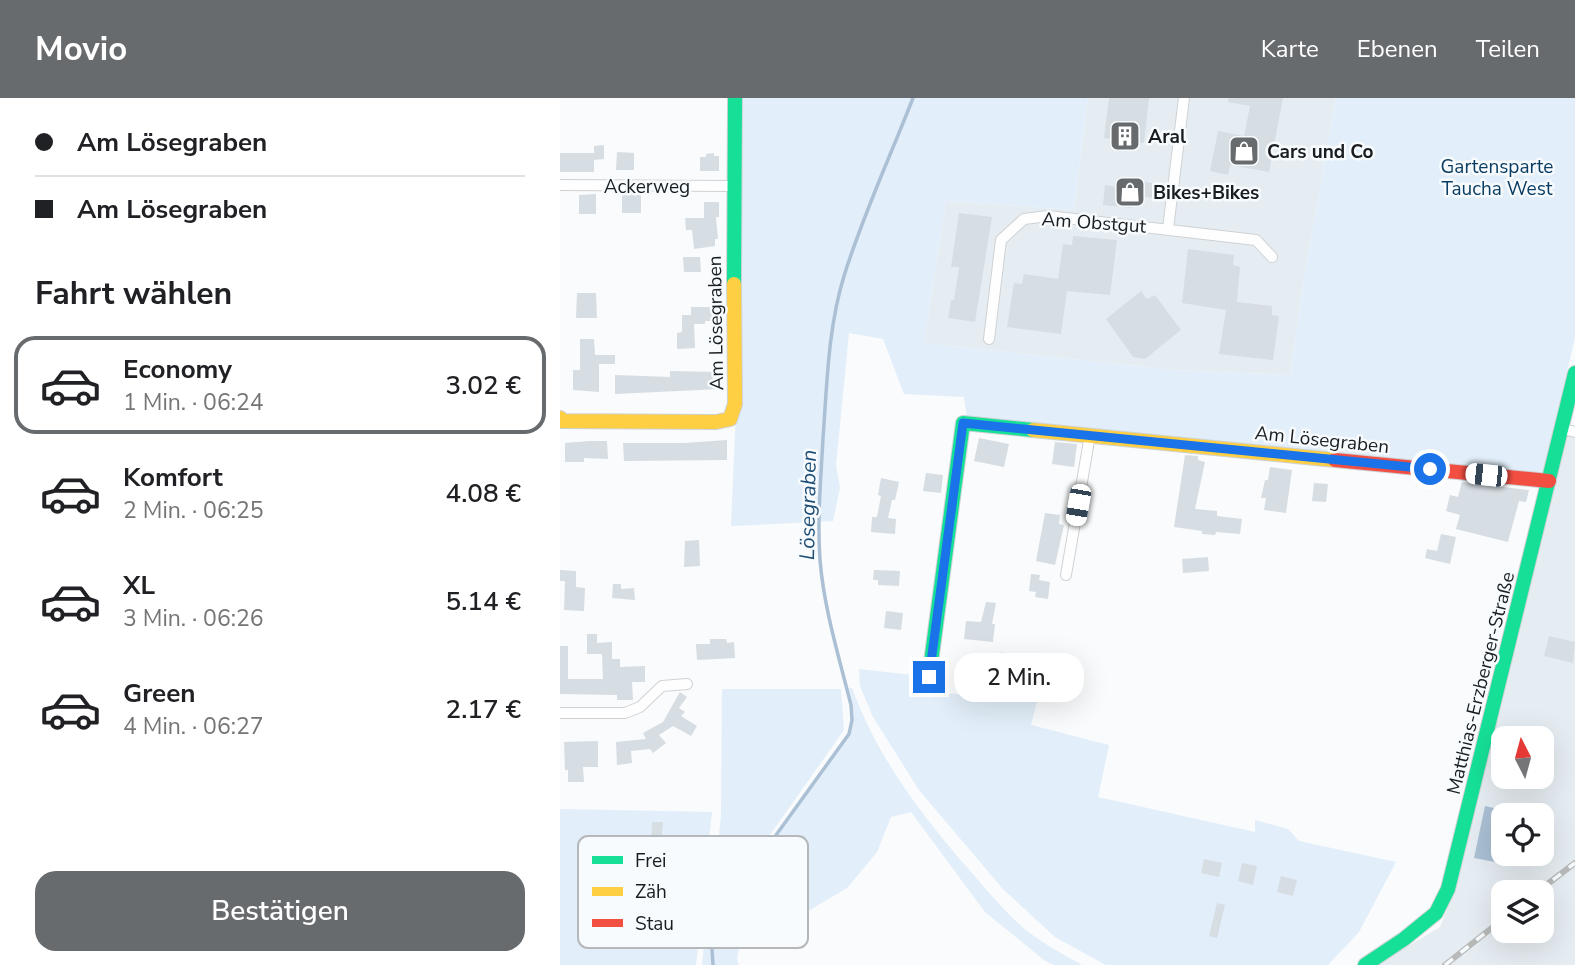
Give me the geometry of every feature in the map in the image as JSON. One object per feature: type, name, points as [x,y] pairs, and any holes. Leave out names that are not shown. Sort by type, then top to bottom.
[{"type":"street","name":"Am Lösegraben","points":[[560,419],[716,422],[730,419],[735,404],[735,98]]},
{"type":"street","name":"Am Obstgut","points":[[1168,229],[1184,98]]},
{"type":"street","name":"Ackerweg","points":[[560,185],[733,187]]},
{"type":"street","name":"Am Obstgut","points":[[989,339],[1001,240],[1024,219],[1048,216],[1256,240],[1272,257]]},
{"type":"street","name":"Matthias-Erzberger-Straße","points":[[1365,965],[1436,913],[1448,889],[1549,481],[1568,430],[1575,373]]},
{"type":"street","name":"Am Lösegraben","points":[[929,677],[938,648],[963,423],[1549,481]]},
{"type":"street","points":[[1066,575],[1090,435]]},
{"type":"street","points":[[560,713],[625,713],[640,707],[662,685],[687,684]]},
{"type":"shaded area","points":[[1088,98],[1336,98],[1303,283],[1290,375],[1174,370],[924,343],[946,201],[1074,210]]},
{"type":"shaded area","points":[[1567,433],[1575,435],[1575,965],[1376,965],[1440,927],[1454,891],[1491,741],[1491,789],[1554,789],[1554,726],[1495,726]]},
{"type":"green space","name":"Gartensparte Taucha West","points":[[742,98],[1088,98],[1074,210],[946,201],[924,343],[1174,370],[1290,375],[1303,283],[1336,98],[1575,98],[1575,338],[1541,480],[968,426],[964,397],[904,394],[883,339],[849,333],[836,465],[840,488],[833,521],[731,526]]},
{"type":"green space","points":[[1000,652],[1047,662],[1031,725],[1109,745],[1098,797],[1255,832],[1255,820],[1288,829],[1299,841],[1396,862],[1359,932],[1328,965],[1106,965],[1055,937],[1003,889],[919,790],[873,717],[860,686],[859,669],[930,677],[929,691],[996,699]]},
{"type":"green space","points":[[849,688],[852,688],[875,739],[903,786],[953,851],[1000,905],[1043,942],[1082,965],[1054,965],[1044,960],[985,912],[911,812],[891,817],[877,852],[847,888],[808,911],[808,836],[777,836],[850,734],[852,704]]},
{"type":"green space","points":[[722,689],[841,689],[844,730],[769,836],[719,836]]},
{"type":"green space","points":[[560,809],[712,812],[709,836],[578,836],[578,948],[698,948],[696,965],[560,965]]},
{"type":"green space","points":[[704,948],[739,948],[739,965],[702,965]]},
{"type":"water","points":[[1485,806],[1491,807],[1491,861],[1474,858]]},
{"type":"building","points":[[1109,98],[1149,98],[1144,143],[1104,138]]},
{"type":"building","name":"Cars und Co","points":[[1229,98],[1283,98],[1269,172],[1230,165],[1228,175],[1210,171],[1218,131],[1244,136],[1250,106],[1228,102]]},
{"type":"building","points":[[604,145],[604,159],[594,160],[594,172],[560,172],[560,153],[594,153],[594,146]]},
{"type":"building","points":[[617,152],[634,153],[634,170],[616,170]]},
{"type":"building","points":[[714,153],[714,156],[719,156],[719,171],[700,171],[700,157]]},
{"type":"building","name":"Bikes+Bikes","points":[[1118,177],[1157,184],[1156,198],[1134,196],[1132,208],[1103,205],[1105,185],[1117,187]]},
{"type":"building","points":[[596,194],[596,214],[579,214],[579,195]]},
{"type":"building","points":[[622,194],[641,195],[641,213],[622,213]]},
{"type":"building","points":[[704,202],[719,202],[719,217],[716,217],[718,239],[715,239],[715,246],[694,249],[692,230],[686,230],[685,218],[704,218]]},
{"type":"building","points":[[959,213],[992,217],[975,322],[948,318],[959,267],[951,267]]},
{"type":"building","points":[[1073,236],[1117,240],[1110,295],[1067,291],[1061,334],[1007,327],[1014,283],[1022,284],[1024,274],[1058,279],[1063,244],[1072,245]]},
{"type":"building","points":[[1188,249],[1234,255],[1233,265],[1240,267],[1237,302],[1272,306],[1272,315],[1279,316],[1273,360],[1219,354],[1226,310],[1182,303]]},
{"type":"building","points":[[683,257],[700,257],[701,272],[684,272]]},
{"type":"building","points":[[1141,291],[1147,299],[1155,295],[1181,330],[1145,359],[1133,357],[1106,319]]},
{"type":"building","points":[[577,293],[596,293],[597,318],[576,318]]},
{"type":"building","points":[[691,307],[718,307],[718,321],[694,324],[695,348],[677,349],[677,333],[682,332],[682,315],[691,315]]},
{"type":"building","points":[[580,339],[594,339],[595,355],[615,355],[615,364],[599,364],[599,392],[573,390],[573,370],[580,370]]},
{"type":"building","points":[[670,371],[719,372],[720,389],[615,394],[615,375],[670,377]]},
{"type":"building","points":[[979,438],[1009,444],[1004,467],[974,461]]},
{"type":"building","points":[[727,440],[727,460],[624,461],[623,443]]},
{"type":"building","points":[[607,441],[608,459],[584,458],[584,462],[565,462],[565,443]]},
{"type":"building","points":[[1055,442],[1077,444],[1074,467],[1052,464]]},
{"type":"building","points":[[1185,455],[1198,456],[1198,460],[1205,462],[1195,509],[1217,511],[1217,516],[1242,519],[1240,534],[1202,534],[1202,531],[1174,527]]},
{"type":"building","points":[[1270,467],[1292,470],[1286,513],[1264,510],[1266,498],[1261,498]]},
{"type":"building","points":[[926,473],[943,475],[941,493],[923,491]]},
{"type":"building","points":[[881,478],[899,482],[888,518],[896,519],[895,534],[871,532],[872,517],[877,517],[881,496],[878,495]]},
{"type":"building","points":[[1462,482],[1529,490],[1526,502],[1519,501],[1508,542],[1456,529],[1460,515],[1446,511],[1450,495],[1458,497]]},
{"type":"building","points":[[1314,483],[1328,484],[1326,502],[1312,501]]},
{"type":"building","points":[[1045,513],[1060,515],[1059,524],[1064,525],[1055,565],[1036,561]]},
{"type":"building","points":[[1441,534],[1456,537],[1450,564],[1425,558],[1427,549],[1437,551]]},
{"type":"building","points":[[699,540],[700,566],[684,567],[685,541]]},
{"type":"building","points":[[1208,557],[1209,571],[1183,573],[1182,559]]},
{"type":"building","points":[[560,570],[576,571],[576,587],[585,588],[584,611],[564,610],[565,581],[560,581]]},
{"type":"building","points":[[874,570],[900,571],[899,586],[878,585],[878,580],[873,580]]},
{"type":"building","points":[[1031,574],[1040,575],[1039,580],[1050,582],[1048,599],[1035,597],[1036,592],[1029,591]]},
{"type":"building","points":[[613,584],[621,584],[621,589],[634,588],[635,600],[612,598]]},
{"type":"building","points":[[986,602],[996,603],[992,624],[995,624],[993,642],[964,639],[966,621],[981,622]]},
{"type":"building","points":[[886,611],[903,613],[901,630],[884,628]]},
{"type":"building","points":[[587,634],[597,634],[597,643],[612,642],[612,659],[620,659],[620,667],[645,666],[645,682],[632,682],[633,700],[617,700],[617,695],[560,694],[560,646],[568,646],[568,679],[603,679],[602,654],[587,654]]},
{"type":"building","points":[[1549,636],[1575,642],[1573,663],[1544,656]]},
{"type":"building","points":[[710,639],[734,642],[735,658],[697,660],[696,644],[710,644]]},
{"type":"building","points":[[680,692],[687,697],[679,708],[685,712],[681,716],[697,726],[691,736],[673,726],[659,735],[666,743],[653,753],[650,749],[631,751],[632,763],[617,765],[616,742],[646,739],[643,733],[663,722]]},
{"type":"building","points":[[598,741],[598,767],[583,767],[584,782],[568,782],[564,742]]},
{"type":"building","points":[[652,822],[663,822],[662,836],[651,836]]},
{"type":"building","points":[[1204,859],[1222,863],[1219,877],[1201,873]]},
{"type":"building","points":[[1242,863],[1257,866],[1253,885],[1238,881]]},
{"type":"building","points":[[1281,876],[1297,880],[1293,896],[1277,892]]},
{"type":"building","points":[[1217,903],[1225,905],[1217,938],[1209,936]]},
{"type":"waterway","name":"Lösegraben","points":[[775,836],[849,734],[852,720],[851,705],[828,615],[819,545],[820,483],[829,356],[839,296],[851,253],[913,98]]},
{"type":"waterway","name":"Lösegraben","points":[[712,948],[713,965]]},
{"type":"railway","points":[[1553,880],[1575,863]]},
{"type":"railway","points":[[1445,965],[1491,929]]},
{"type":"traffic: fast","points":[[734,284],[735,98]]},
{"type":"traffic: fast","points":[[1365,965],[1436,913],[1448,889],[1575,373]]},
{"type":"traffic: fast","points":[[929,677],[963,423],[1033,430]]},
{"type":"traffic: slow","points":[[560,418],[560,421],[716,422],[730,419],[735,404],[734,284]]},
{"type":"traffic: slow","points":[[1033,430],[1335,460]]},
{"type":"traffic: jam","points":[[1335,460],[1549,481]]},
{"type":"place","name":"Aral","points":[[1125,136]]},
{"type":"place","name":"Cars und Co","points":[[1244,151]]},
{"type":"place","name":"Bikes+Bikes","points":[[1130,192]]},
{"type":"route","points":[[929,677],[963,423],[1430,469]]}]
